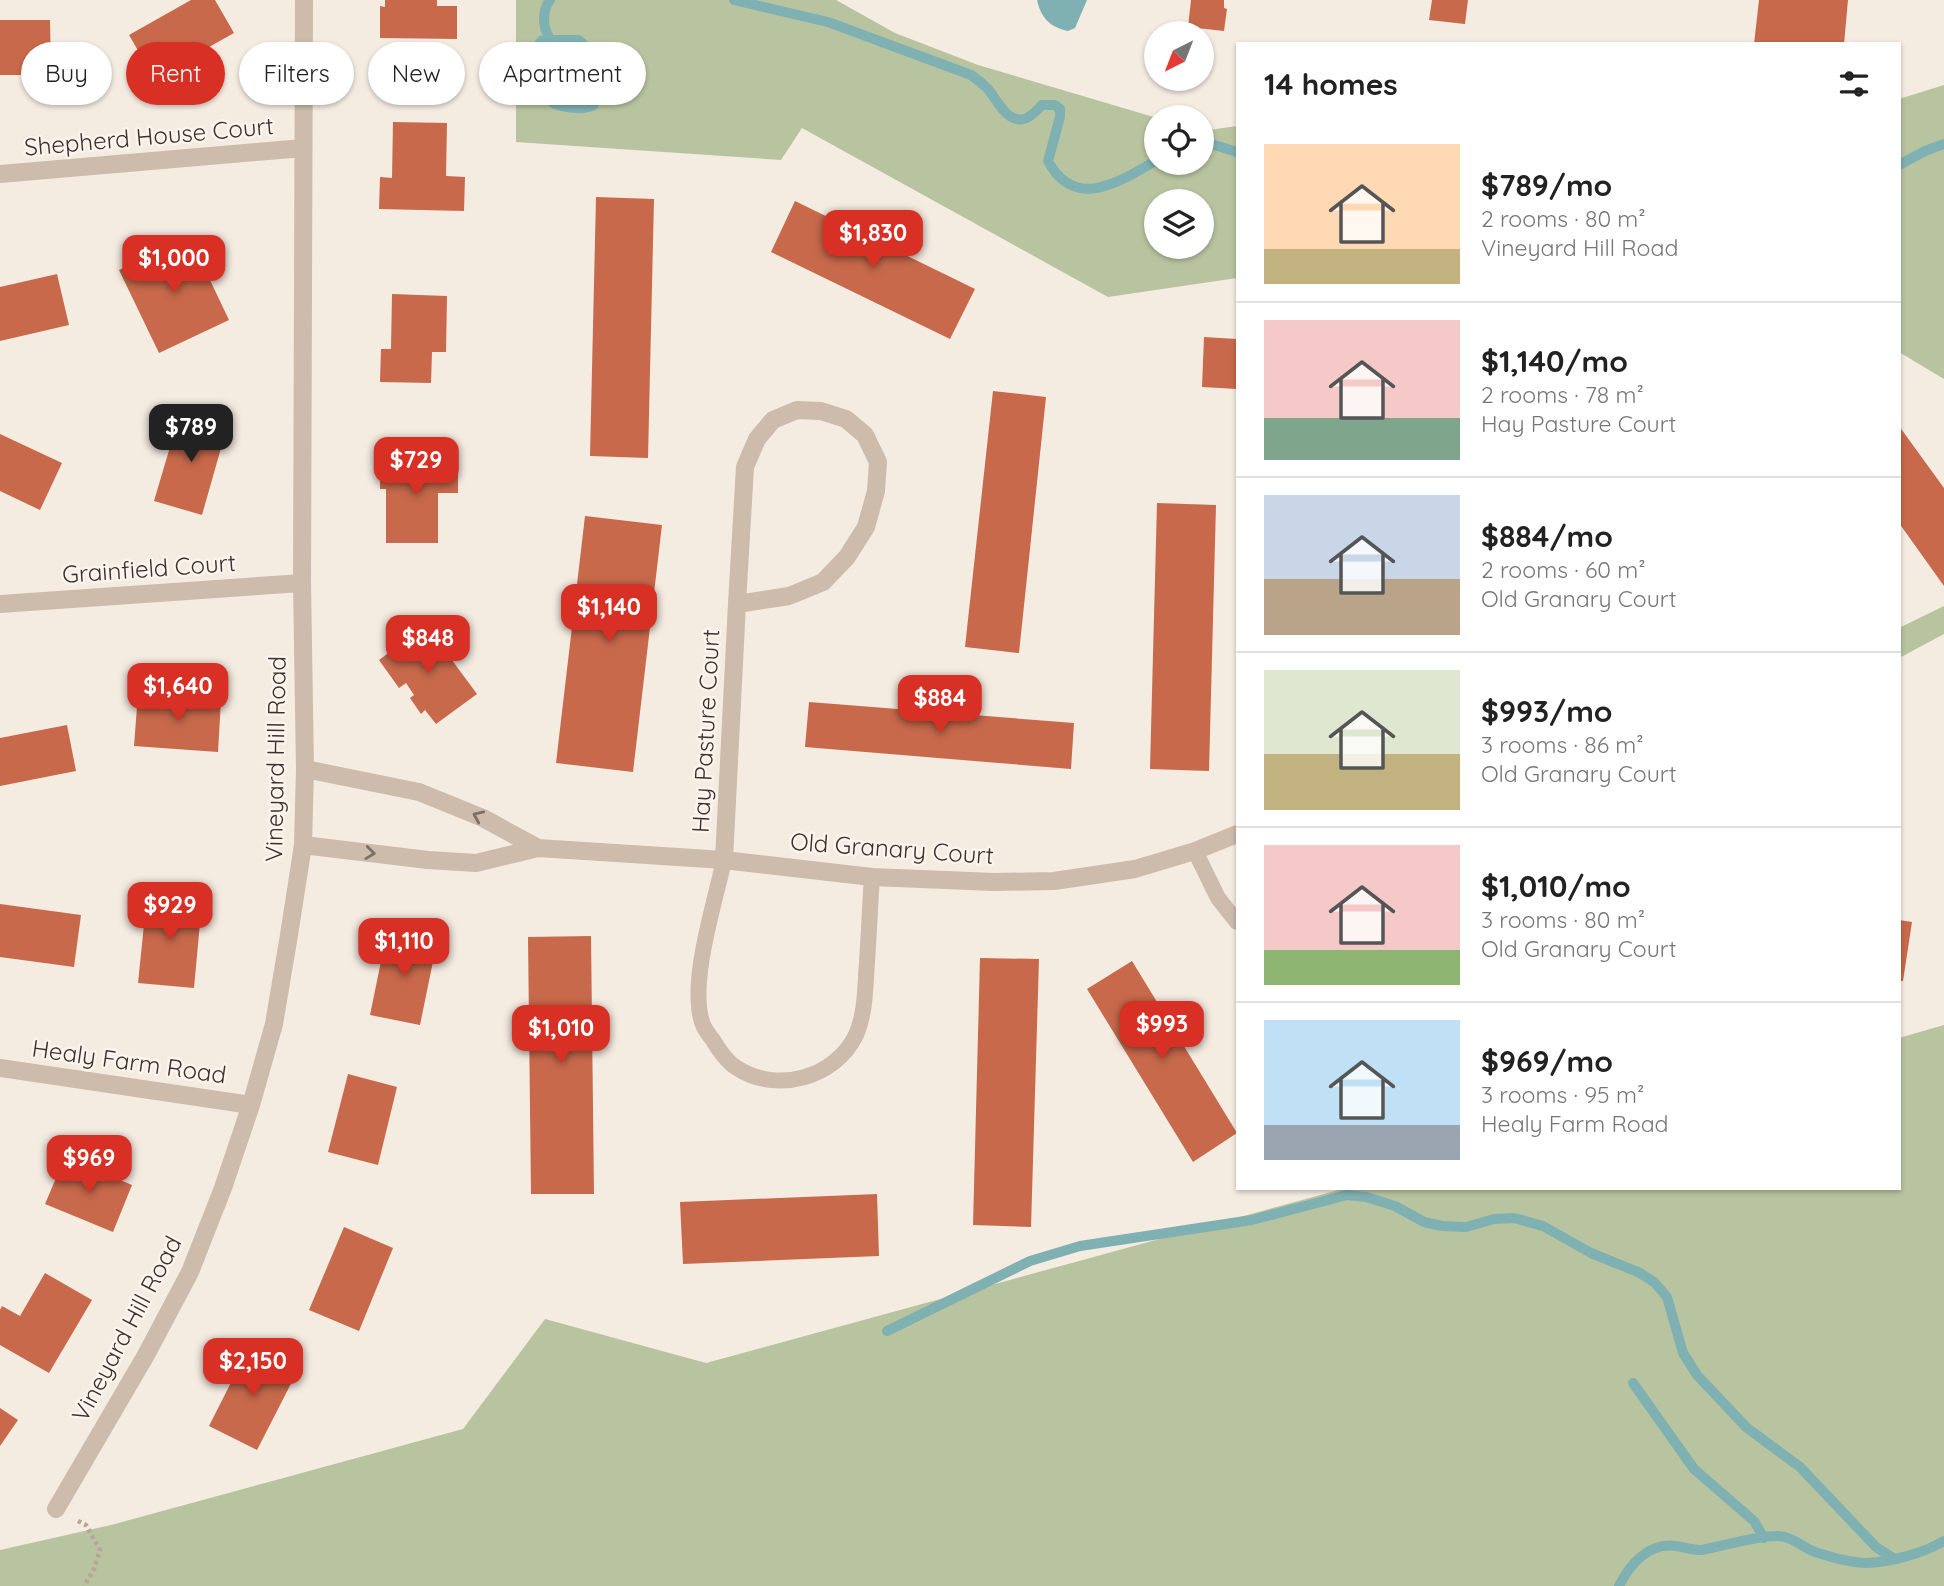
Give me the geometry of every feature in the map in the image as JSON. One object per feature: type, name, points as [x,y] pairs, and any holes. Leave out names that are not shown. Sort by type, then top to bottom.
[{"type":"street","name":"Vineyard Hill Road","points":[[56,1509],[146,1355],[190,1272],[223,1188],[274,1024],[303,845],[304,0]]},
{"type":"street","name":"Shepherd House Court","points":[[0,174],[303,148]]},
{"type":"street","name":"Hay Pasture Court","points":[[724,860],[737,604],[745,467],[757,439],[773,420],[797,410],[821,411],[846,419],[865,435],[878,461],[876,491],[866,527],[847,557],[823,582],[789,596],[737,604]]},
{"type":"street","name":"Grainfield Court","points":[[0,604],[302,583]]},
{"type":"street","name":"Old Granary Court","points":[[304,769],[419,792],[483,818],[538,848]]},
{"type":"street","name":"Old Granary Court","points":[[303,845],[476,863],[538,848],[724,860],[872,877],[994,882],[1054,881],[1135,869],[1195,851],[1236,834]]},
{"type":"street","name":"Healy Farm Road","points":[[0,1068],[251,1105]]},
{"type":"lane","points":[[1195,851],[1218,898],[1236,921]]},
{"type":"lane","points":[[724,860],[699,984],[702,1024],[717,1047],[736,1068],[763,1078],[798,1080],[820,1073],[839,1057],[855,1036],[864,1011],[872,877]]},
{"type":"path","points":[[56,1509],[86,1525],[100,1550],[94,1569],[84,1586]]},
{"type":"green space","points":[[516,0],[836,0],[895,33],[978,65],[1144,114],[1144,175],[1214,175],[1214,129],[1236,126],[1236,278],[1108,297],[802,128],[781,160],[516,142],[516,105],[646,105],[646,42],[516,42]]},
{"type":"green space","points":[[1944,85],[1944,379],[1901,353],[1901,98]]},
{"type":"green space","points":[[1944,606],[1944,634],[1901,657],[1901,627]]},
{"type":"green space","points":[[1944,1025],[1944,1586],[0,1586],[0,1550],[111,1525],[463,1429],[545,1319],[706,1363],[1339,1190],[1901,1190],[1901,1037]]},
{"type":"water","points":[[1037,0],[1087,0],[1075,28],[1068,31],[1047,21]]},
{"type":"water","points":[[580,35],[588,42],[535,42],[539,36]]},
{"type":"water","points":[[548,105],[598,105],[598,108],[583,113]]},
{"type":"building","points":[[191,0],[215,0],[234,33],[218,42],[133,42],[129,35]]},
{"type":"building","points":[[385,0],[437,0],[437,6],[457,6],[457,39],[380,38],[380,6],[385,7]]},
{"type":"building","points":[[1191,0],[1224,0],[1224,8],[1227,9],[1224,31],[1214,30],[1214,21],[1189,21]]},
{"type":"building","points":[[1432,0],[1468,0],[1465,24],[1429,20]]},
{"type":"building","points":[[1759,0],[1848,0],[1844,42],[1754,42]]},
{"type":"building","points":[[0,20],[50,20],[50,42],[21,42],[21,75],[0,75]]},
{"type":"building","points":[[393,122],[447,123],[446,176],[465,177],[464,211],[379,209],[380,177],[392,178]]},
{"type":"building","points":[[596,197],[654,199],[648,458],[590,456]]},
{"type":"building","points":[[795,201],[975,289],[950,339],[771,252]]},
{"type":"building","points":[[189,236],[229,320],[159,353],[119,270]]},
{"type":"building","points":[[57,274],[69,325],[0,341],[0,287]]},
{"type":"building","points":[[392,294],[447,296],[446,352],[432,352],[431,383],[380,382],[381,349],[391,349]]},
{"type":"building","points":[[1204,337],[1236,339],[1236,389],[1202,387]]},
{"type":"building","points":[[993,391],[1046,397],[1019,653],[965,647]]},
{"type":"building","points":[[180,413],[227,427],[202,515],[154,501]]},
{"type":"building","points":[[1901,429],[1944,488],[1944,586],[1901,526]]},
{"type":"building","points":[[0,434],[62,463],[40,510],[0,491]]},
{"type":"building","points":[[458,458],[458,493],[438,493],[438,543],[386,543],[386,489],[380,489],[380,459]]},
{"type":"building","points":[[1157,503],[1216,505],[1209,771],[1150,769]]},
{"type":"building","points":[[585,516],[662,525],[633,772],[556,763]]},
{"type":"building","points":[[426,625],[477,694],[436,724],[425,710],[421,714],[410,698],[414,695],[406,683],[399,688],[379,660]]},
{"type":"building","points":[[138,694],[221,700],[218,752],[134,746]]},
{"type":"building","points":[[809,702],[1074,723],[1071,769],[805,747]]},
{"type":"building","points":[[67,725],[76,771],[0,786],[0,738]]},
{"type":"building","points":[[147,895],[202,901],[194,988],[138,983]]},
{"type":"building","points":[[0,904],[81,915],[74,967],[0,957]]},
{"type":"building","points":[[1901,920],[1912,922],[1901,981]]},
{"type":"building","points":[[387,932],[437,942],[420,1025],[370,1015]]},
{"type":"building","points":[[591,936],[594,1194],[531,1194],[528,937]]},
{"type":"building","points":[[980,958],[1039,959],[1031,1227],[973,1225]]},
{"type":"building","points":[[1132,961],[1236,1134],[1193,1162],[1087,989]]},
{"type":"building","points":[[348,1074],[397,1087],[378,1165],[328,1152]]},
{"type":"building","points":[[65,1157],[132,1185],[113,1232],[45,1204]]},
{"type":"building","points":[[877,1194],[879,1256],[683,1264],[680,1202]]},
{"type":"building","points":[[344,1227],[393,1248],[359,1331],[309,1310]]},
{"type":"building","points":[[45,1273],[92,1300],[49,1373],[0,1345],[2,1306],[20,1316]]},
{"type":"building","points":[[250,1345],[298,1370],[257,1450],[209,1426]]},
{"type":"building","points":[[0,1408],[18,1420],[0,1446]]},
{"type":"waterway","points":[[548,35],[544,17],[550,0]]},
{"type":"waterway","points":[[734,0],[828,22],[971,75],[988,89],[1012,118],[1024,119],[1042,105],[1055,105],[1060,109],[1060,117],[1048,161],[1059,176],[1071,185],[1085,189],[1099,188],[1144,167]]},
{"type":"waterway","points":[[1901,164],[1944,144]]},
{"type":"waterway","points":[[1214,145],[1236,152]]},
{"type":"waterway","points":[[887,1331],[1030,1261],[1080,1246],[1252,1220],[1347,1195],[1366,1197],[1395,1206],[1424,1222],[1442,1226],[1466,1227],[1494,1219],[1514,1218],[1543,1226],[1591,1253],[1640,1273],[1654,1282],[1667,1297],[1683,1353],[1697,1375],[1746,1427],[1800,1467],[1876,1547],[1893,1558]]},
{"type":"waterway","points":[[1633,1383],[1694,1469],[1754,1521],[1764,1538]]},
{"type":"waterway","points":[[1619,1586],[1635,1563],[1657,1547],[1676,1546],[1702,1550],[1768,1536],[1781,1536],[1815,1552],[1847,1561],[1867,1563],[1907,1556],[1944,1541]]}]
